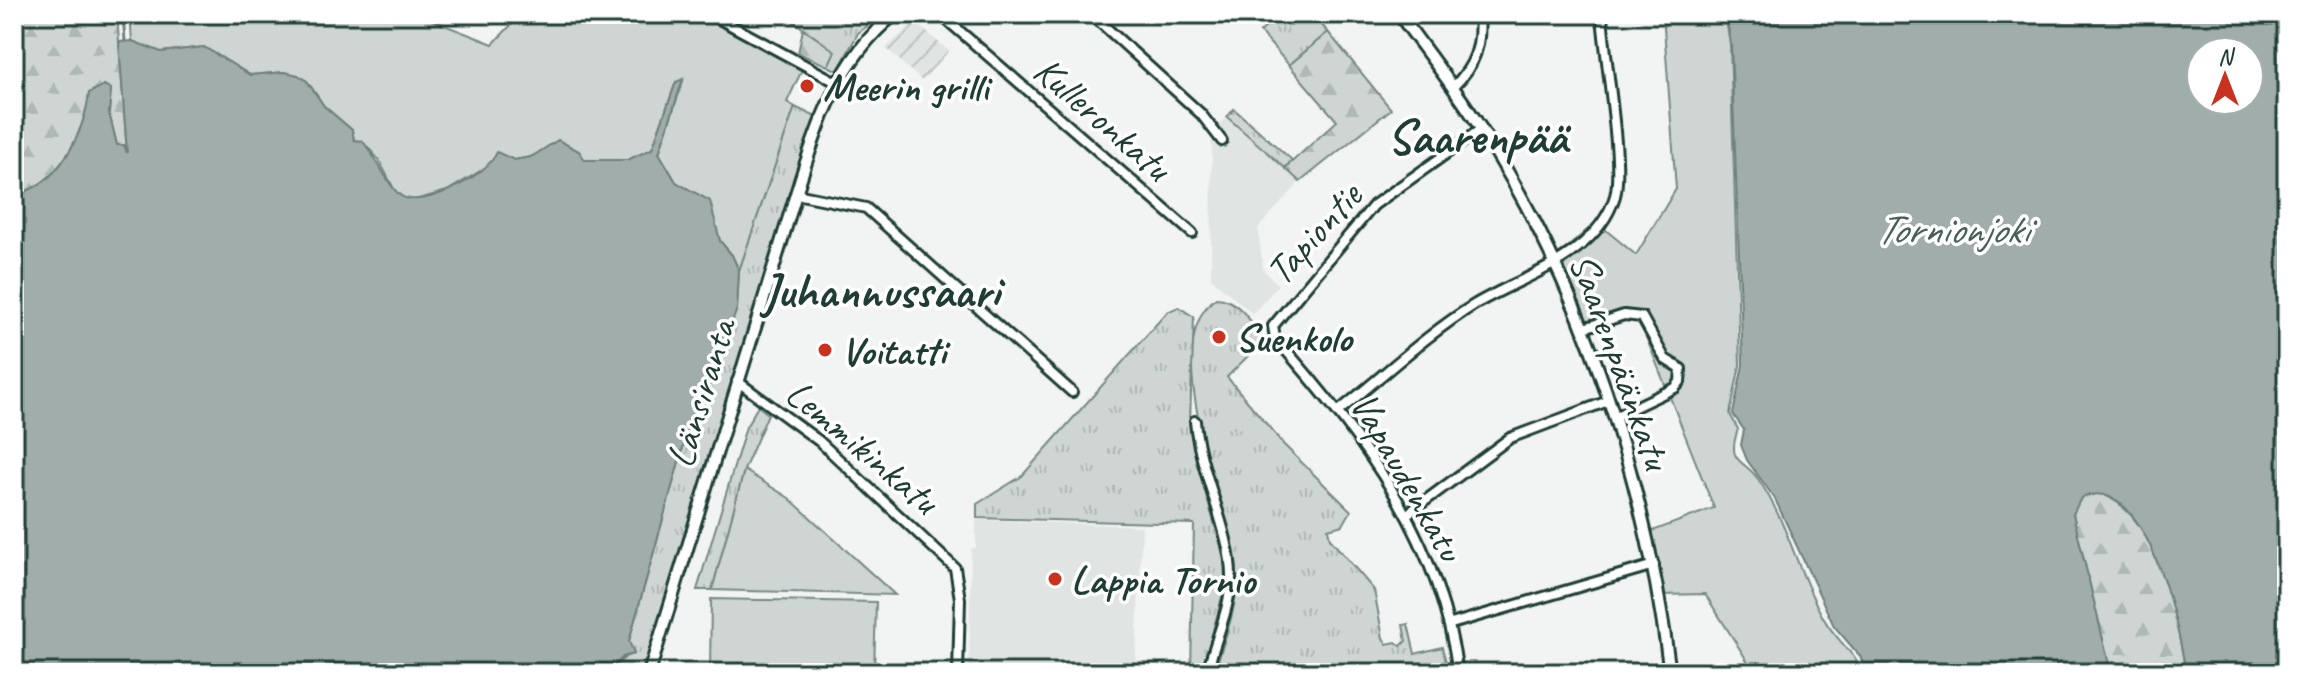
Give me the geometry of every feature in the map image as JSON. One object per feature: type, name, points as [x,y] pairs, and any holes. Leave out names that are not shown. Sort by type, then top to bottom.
[{"type":"street","points":[[710,14],[838,83]]},
{"type":"street","name":"Länsiranta","points":[[649,673],[796,194],[838,83],[869,37],[895,14]]},
{"type":"street","name":"Kulleronkatu","points":[[940,14],[1060,122],[1192,233]]},
{"type":"street","points":[[1091,14],[1201,114],[1222,141]]},
{"type":"street","name":"Saarenpäänkatu","points":[[1399,14],[1481,129],[1584,328],[1614,417],[1654,565],[1670,673]]},
{"type":"street","points":[[1453,87],[1472,66],[1480,46],[1479,14]]},
{"type":"street","points":[[1340,410],[1473,306],[1554,265],[1608,214],[1616,194],[1602,14]]},
{"type":"street","name":"Tapiontie","points":[[1273,326],[1374,205],[1481,129]]},
{"type":"street","points":[[796,194],[866,208],[1072,392]]},
{"type":"street","points":[[1584,328],[1624,315],[1642,317],[1665,359],[1681,369],[1680,382],[1675,388],[1614,417]]},
{"type":"street","name":"Vapaudenkatu","points":[[1273,326],[1275,338],[1340,410],[1406,515],[1429,559],[1451,624],[1458,673]]},
{"type":"street","name":"Lemmikinkatu","points":[[737,381],[819,441],[948,559],[959,580],[958,673]]},
{"type":"street","points":[[1406,515],[1510,438],[1608,401]]},
{"type":"street","points":[[1195,421],[1201,461],[1231,575],[1229,599],[1207,673]]},
{"type":"street","points":[[1451,624],[1654,565]]},
{"type":"shaded area","points":[[915,22],[949,51],[922,81],[886,48]]},
{"type":"shaded area","points":[[1227,117],[1300,182],[1258,228],[1263,269],[1278,285],[1253,314],[1211,278],[1212,133]]},
{"type":"shaded area","name":"Lappia Tornio","points":[[976,520],[1142,526],[1135,673],[969,673],[971,549],[976,548]]},
{"type":"green space","points":[[14,14],[117,14],[127,154],[124,146],[117,145],[109,113],[111,89],[89,93],[75,141],[56,170],[30,190],[14,194]]},
{"type":"green space","points":[[130,14],[416,14],[493,44],[512,24],[514,14],[706,14],[802,70],[787,102],[795,107],[739,271],[732,255],[720,241],[709,202],[676,182],[659,153],[683,81],[676,82],[652,149],[628,160],[585,160],[545,150],[531,157],[492,164],[447,191],[415,200],[404,198],[395,191],[379,160],[368,147],[354,140],[352,130],[324,106],[307,81],[285,72],[250,75],[204,47],[161,52],[132,41]]},
{"type":"green space","points":[[783,14],[873,14],[878,18],[858,33],[838,71],[828,66],[835,51]]},
{"type":"green space","points":[[1281,14],[1312,14],[1328,32],[1289,65],[1260,32]]},
{"type":"green space","points":[[1663,14],[1725,14],[1730,44],[1740,365],[1730,414],[1738,429],[1735,455],[1758,479],[1824,619],[1864,673],[1755,673],[1705,594],[1659,595],[1642,535],[1714,508],[1640,322],[1625,319],[1582,333],[1552,261],[1596,222],[1636,255],[1676,189]]},
{"type":"green space","points":[[803,29],[836,51],[828,66],[798,53]]},
{"type":"green space","points":[[1328,32],[1391,109],[1300,182],[1285,168],[1337,121],[1289,65]]},
{"type":"green space","points":[[795,107],[816,117],[733,378],[647,673],[607,673],[629,654],[629,641],[692,415],[710,384],[712,360],[737,309],[739,271]]},
{"type":"green space","points":[[1234,109],[1292,160],[1285,168],[1227,117]]},
{"type":"green space","points":[[1216,298],[1238,307],[1264,340],[1227,377],[1284,445],[1351,511],[1343,525],[1328,529],[1330,539],[1374,590],[1383,638],[1387,644],[1396,642],[1401,646],[1406,641],[1403,625],[1408,624],[1415,654],[1442,647],[1449,673],[1214,673],[1233,610],[1236,571],[1200,429],[1192,351],[1199,320]]},
{"type":"green space","points":[[1179,307],[1194,317],[1190,420],[1197,464],[1225,560],[1226,582],[1202,673],[1191,673],[1194,524],[977,518],[977,504],[1022,476],[1167,312]]},
{"type":"green space","points":[[758,406],[768,414],[744,470],[712,590],[697,590],[746,427]]},
{"type":"green space","points":[[744,470],[789,498],[895,595],[712,590]]},
{"type":"green space","points":[[2100,493],[2120,505],[2137,523],[2151,545],[2170,598],[2186,673],[2111,673],[2073,514],[2080,498]]},
{"type":"green space","points":[[711,599],[876,602],[874,673],[710,673]]},
{"type":"water","name":"Tornionjoki","points":[[1726,14],[2287,14],[2287,673],[2186,673],[2176,624],[2156,558],[2141,529],[2124,507],[2104,495],[2081,498],[2073,514],[2111,673],[1867,673],[1860,656],[1834,626],[1775,499],[1747,460],[1741,445],[1744,430],[1733,414],[1743,365],[1731,44]]},
{"type":"water","points":[[132,41],[161,52],[204,47],[250,75],[285,72],[298,75],[307,81],[324,106],[352,130],[354,140],[362,141],[396,192],[411,199],[454,188],[481,171],[497,152],[514,160],[531,157],[558,140],[579,151],[585,160],[627,160],[652,149],[676,82],[683,79],[659,153],[676,182],[710,201],[720,241],[732,255],[739,271],[737,309],[719,357],[712,360],[710,381],[692,415],[629,641],[634,654],[623,657],[607,673],[14,673],[14,194],[30,190],[56,170],[75,141],[89,93],[104,85],[111,89],[109,113],[117,145],[124,145],[127,153],[119,42]]},
{"type":"waterway","points":[[123,14],[125,41]]},
{"type":"place","name":"Meerin grilli","points":[[807,86]]},
{"type":"place","name":"Suenkolo","points":[[1219,337]]},
{"type":"place","name":"Voitatti","points":[[825,350]]},
{"type":"place","name":"Lappia Tornio","points":[[1055,579]]},
{"type":"district","name":"Saarenpää","points":[[1477,136]]},
{"type":"district","name":"Juhannussaari","points":[[881,290]]}]
